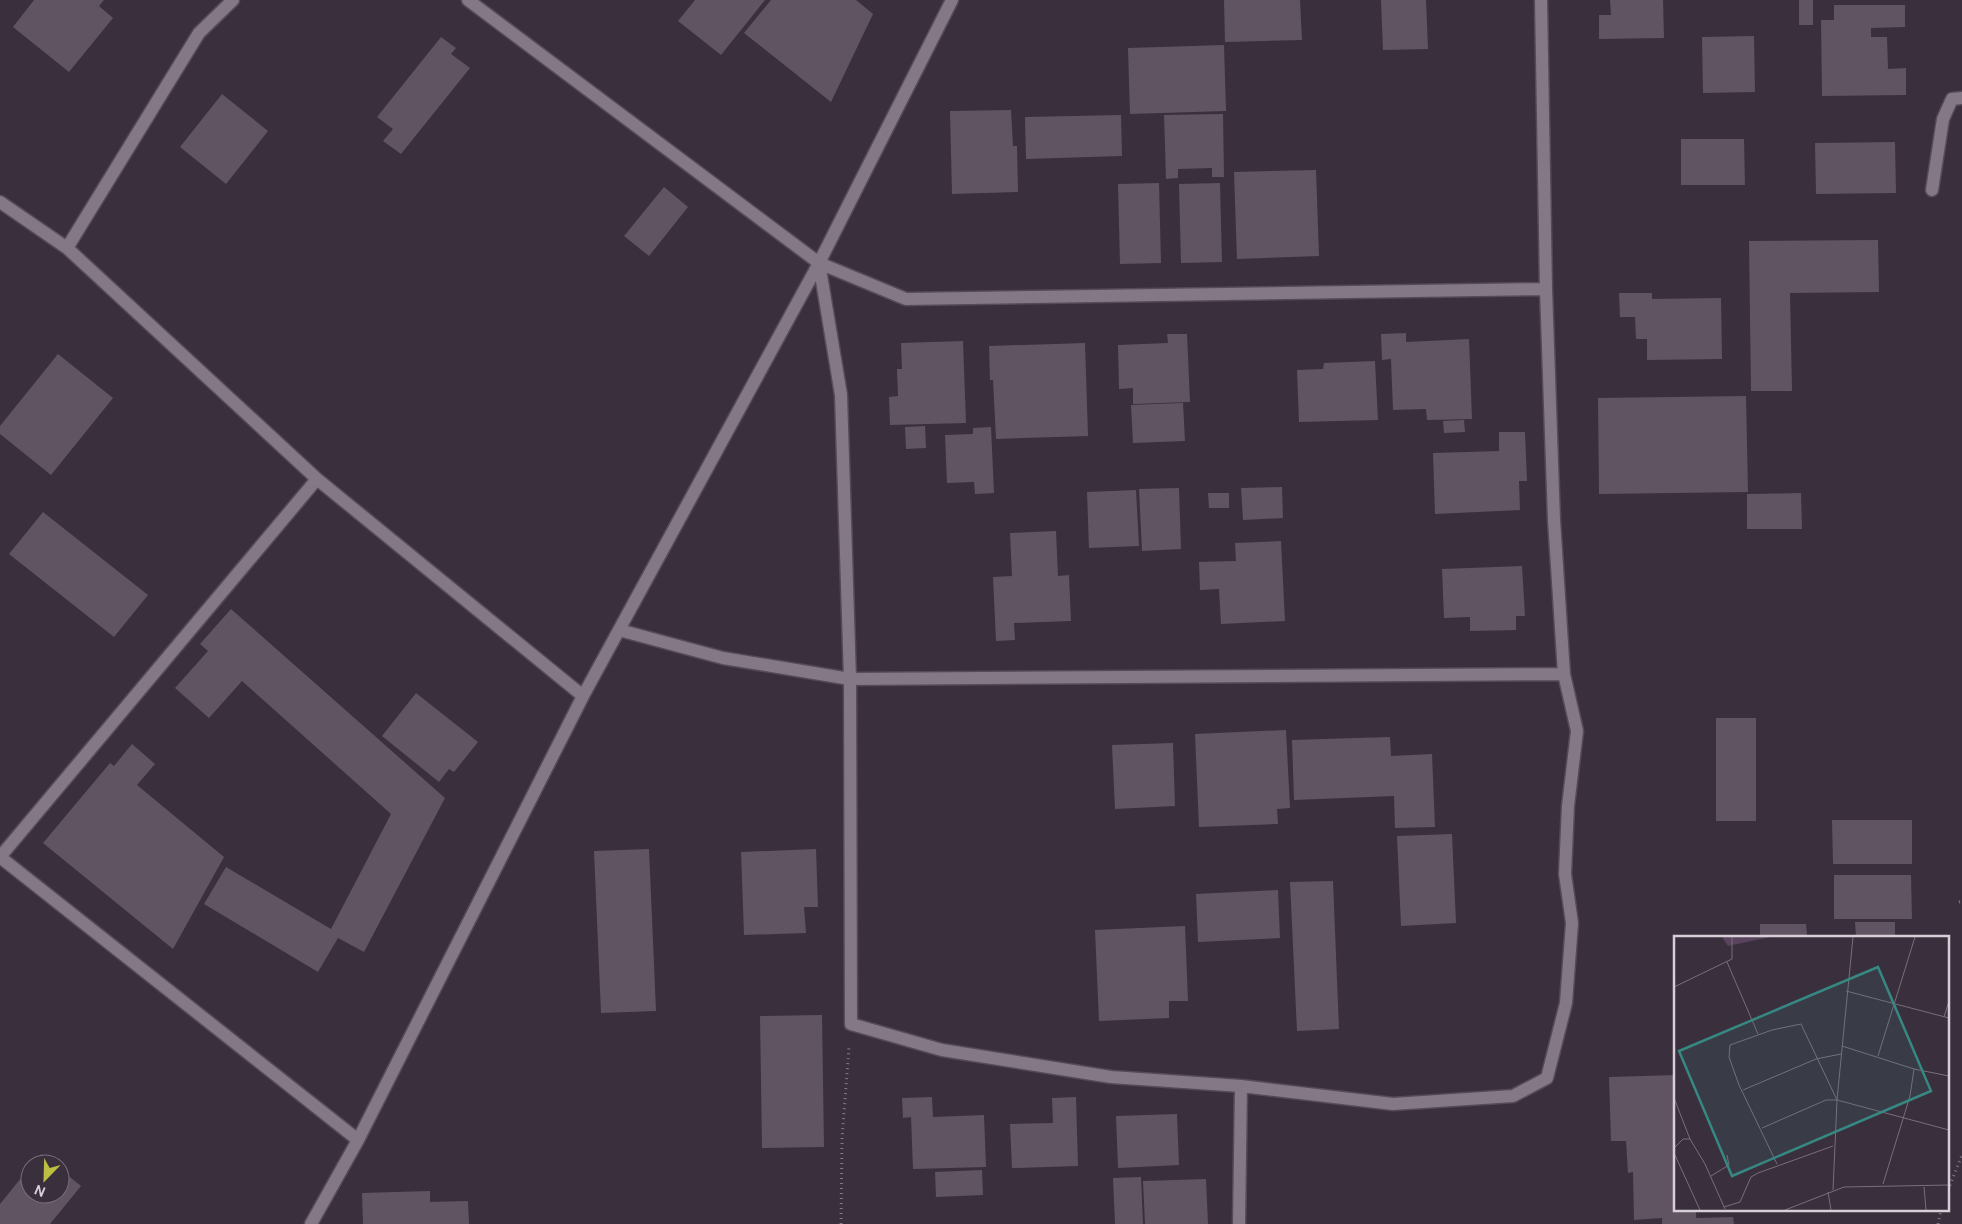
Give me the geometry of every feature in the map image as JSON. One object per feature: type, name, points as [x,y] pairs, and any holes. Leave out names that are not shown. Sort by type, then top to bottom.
[{"type":"street","points":[[67,248],[199,33],[232,0]]},
{"type":"street","points":[[468,0],[819,263],[906,299],[1546,290]]},
{"type":"street","points":[[311,1224],[358,1140],[583,696],[819,263],[952,0]]},
{"type":"street","points":[[819,263],[841,395],[850,679],[851,1024],[942,1050],[1102,1075],[1240,1086],[1393,1104],[1513,1096],[1547,1078],[1566,1003],[1572,923],[1565,874],[1568,806],[1577,730],[1564,674],[1554,520],[1546,290],[1542,0]]},
{"type":"street","points":[[1932,190],[1943,119],[1952,100],[1962,98]]},
{"type":"street","points":[[0,202],[67,248],[317,479],[583,696]]},
{"type":"street","points":[[317,479],[0,857],[358,1140]]},
{"type":"street","points":[[619,630],[723,658],[850,679],[1564,674]]},
{"type":"street","points":[[1239,1224],[1240,1086]]},
{"type":"path","points":[[842,1224],[842,1139],[851,1024]]},
{"type":"path","points":[[1950,1185],[1962,1154]]},
{"type":"building","points":[[34,0],[104,0],[99,6],[113,18],[69,72],[13,27]]},
{"type":"building","points":[[695,0],[765,0],[721,55],[678,21]]},
{"type":"building","points":[[771,0],[856,0],[873,14],[831,102],[744,33]]},
{"type":"building","points":[[1224,0],[1300,0],[1302,40],[1225,42]]},
{"type":"building","points":[[1381,0],[1426,0],[1428,49],[1383,50]]},
{"type":"building","points":[[1610,0],[1663,0],[1664,38],[1599,39],[1599,15],[1611,15]]},
{"type":"building","points":[[1799,0],[1813,0],[1813,25],[1799,25]]},
{"type":"building","points":[[1834,5],[1905,5],[1905,27],[1871,28],[1871,37],[1887,37],[1888,69],[1906,68],[1906,95],[1822,96],[1821,20],[1834,20]]},
{"type":"building","points":[[1754,36],[1755,92],[1703,93],[1702,37]]},
{"type":"building","points":[[441,37],[456,48],[451,54],[470,68],[401,154],[383,141],[393,129],[377,117]]},
{"type":"building","points":[[1224,45],[1226,111],[1130,114],[1128,48]]},
{"type":"building","points":[[222,94],[268,131],[226,184],[180,147]]},
{"type":"building","points":[[1011,110],[1013,146],[1017,146],[1018,192],[952,194],[950,111]]},
{"type":"building","points":[[1223,114],[1224,177],[1212,177],[1212,168],[1178,169],[1178,178],[1166,179],[1164,115]]},
{"type":"building","points":[[1121,115],[1122,156],[1026,159],[1025,117]]},
{"type":"building","points":[[1681,139],[1744,139],[1745,185],[1681,185]]},
{"type":"building","points":[[1895,142],[1896,193],[1816,194],[1815,143]]},
{"type":"building","points":[[1316,170],[1319,256],[1237,259],[1234,172]]},
{"type":"building","points":[[1159,183],[1161,263],[1120,264],[1118,184]]},
{"type":"building","points":[[1220,183],[1222,262],[1181,263],[1179,184]]},
{"type":"building","points":[[664,187],[688,207],[649,256],[624,236]]},
{"type":"building","points":[[1878,240],[1879,292],[1790,293],[1792,391],[1751,391],[1749,241]]},
{"type":"building","points":[[1619,293],[1652,293],[1652,299],[1721,298],[1722,359],[1647,360],[1647,339],[1636,339],[1635,317],[1620,317]]},
{"type":"building","points":[[1406,333],[1406,342],[1469,339],[1472,419],[1427,420],[1426,409],[1393,410],[1391,359],[1382,360],[1381,334]]},
{"type":"building","points":[[1167,334],[1187,334],[1190,402],[1133,404],[1133,388],[1119,389],[1118,345],[1168,343]]},
{"type":"building","points":[[963,341],[966,423],[890,425],[889,397],[898,396],[897,369],[902,369],[901,343]]},
{"type":"building","points":[[1085,343],[1088,436],[996,439],[993,380],[990,380],[989,346]]},
{"type":"building","points":[[58,354],[113,398],[51,475],[0,434],[0,426]]},
{"type":"building","points":[[1375,361],[1378,420],[1299,422],[1297,370],[1323,369],[1324,363]]},
{"type":"building","points":[[1746,396],[1748,492],[1599,494],[1598,398]]},
{"type":"building","points":[[1183,403],[1185,441],[1133,443],[1131,405]]},
{"type":"building","points":[[1464,420],[1465,432],[1444,433],[1443,421]]},
{"type":"building","points":[[925,426],[926,448],[906,449],[905,427]]},
{"type":"building","points":[[991,427],[994,493],[975,494],[974,482],[947,483],[945,435],[973,434],[973,428]]},
{"type":"building","points":[[1499,432],[1525,432],[1527,481],[1519,481],[1520,510],[1435,514],[1433,453],[1499,451]]},
{"type":"building","points":[[1282,487],[1283,518],[1243,520],[1241,488]]},
{"type":"building","points":[[1179,488],[1181,549],[1142,551],[1139,489]]},
{"type":"building","points":[[1136,490],[1139,546],[1089,548],[1087,492]]},
{"type":"building","points":[[1208,493],[1229,493],[1229,508],[1209,508]]},
{"type":"building","points":[[1801,493],[1802,529],[1747,529],[1747,494]]},
{"type":"building","points":[[43,512],[148,595],[114,637],[9,554]]},
{"type":"building","points":[[1056,531],[1058,576],[1069,575],[1071,621],[1014,623],[1015,640],[996,641],[993,577],[1012,576],[1010,533]]},
{"type":"building","points":[[1281,541],[1285,621],[1221,624],[1219,589],[1200,590],[1199,562],[1236,561],[1235,543]]},
{"type":"building","points":[[1522,566],[1525,616],[1516,616],[1516,630],[1470,631],[1470,617],[1444,618],[1442,569]]},
{"type":"building","points":[[231,609],[445,798],[364,952],[338,938],[318,972],[204,904],[226,867],[331,929],[391,814],[242,681],[209,718],[175,688],[208,651],[200,644]]},
{"type":"building","points":[[416,693],[478,742],[454,772],[449,769],[439,782],[382,736]]},
{"type":"building","points":[[1716,718],[1756,718],[1756,821],[1716,821]]},
{"type":"building","points":[[1286,730],[1290,808],[1277,809],[1278,824],[1199,827],[1195,734]]},
{"type":"building","points":[[1390,737],[1391,756],[1432,754],[1435,827],[1395,828],[1394,796],[1294,800],[1292,740]]},
{"type":"building","points":[[1173,743],[1175,806],[1115,809],[1112,745]]},
{"type":"building","points":[[132,744],[155,764],[137,785],[224,857],[173,949],[43,843],[110,763],[114,766]]},
{"type":"building","points":[[1832,820],[1912,820],[1912,864],[1833,864]]},
{"type":"building","points":[[1452,834],[1456,923],[1401,926],[1397,836]]},
{"type":"building","points":[[649,849],[656,1011],[601,1013],[594,851]]},
{"type":"building","points":[[816,849],[818,907],[804,907],[806,933],[744,935],[741,852]]},
{"type":"building","points":[[1834,875],[1911,875],[1912,919],[1834,919]]},
{"type":"building","points":[[1333,881],[1339,1029],[1297,1031],[1290,882]]},
{"type":"building","points":[[1278,890],[1280,938],[1198,942],[1196,894]]},
{"type":"building","points":[[1855,922],[1895,922],[1895,936],[1856,936]]},
{"type":"building","points":[[1760,924],[1806,924],[1807,935],[1760,936]]},
{"type":"building","points":[[1185,926],[1188,1001],[1169,1001],[1169,1018],[1099,1021],[1095,930]]},
{"type":"building","points":[[1816,935],[1856,936],[1816,936]]},
{"type":"building","points":[[822,1015],[824,1147],[762,1148],[760,1016]]},
{"type":"building","points":[[1674,1075],[1674,1212],[1696,1212],[1696,1218],[1733,1217],[1734,1224],[1662,1224],[1662,1218],[1634,1220],[1633,1172],[1628,1173],[1626,1141],[1611,1141],[1609,1077]]},
{"type":"building","points":[[932,1097],[933,1117],[984,1115],[986,1167],[913,1169],[911,1117],[903,1118],[902,1098]]},
{"type":"building","points":[[1076,1097],[1078,1166],[1012,1168],[1010,1124],[1053,1123],[1052,1098]]},
{"type":"building","points":[[1177,1114],[1179,1165],[1118,1168],[1116,1116]]},
{"type":"building","points":[[982,1170],[983,1195],[936,1197],[935,1172]]},
{"type":"building","points":[[70,1177],[81,1186],[70,1199]]},
{"type":"building","points":[[1141,1177],[1143,1224],[1115,1224],[1113,1178]]},
{"type":"building","points":[[20,1179],[20,1204],[66,1204],[50,1224],[0,1224],[0,1204]]},
{"type":"building","points":[[1206,1179],[1208,1224],[1145,1224],[1143,1181]]},
{"type":"building","points":[[430,1191],[430,1202],[468,1201],[469,1224],[363,1224],[362,1193]]}]
